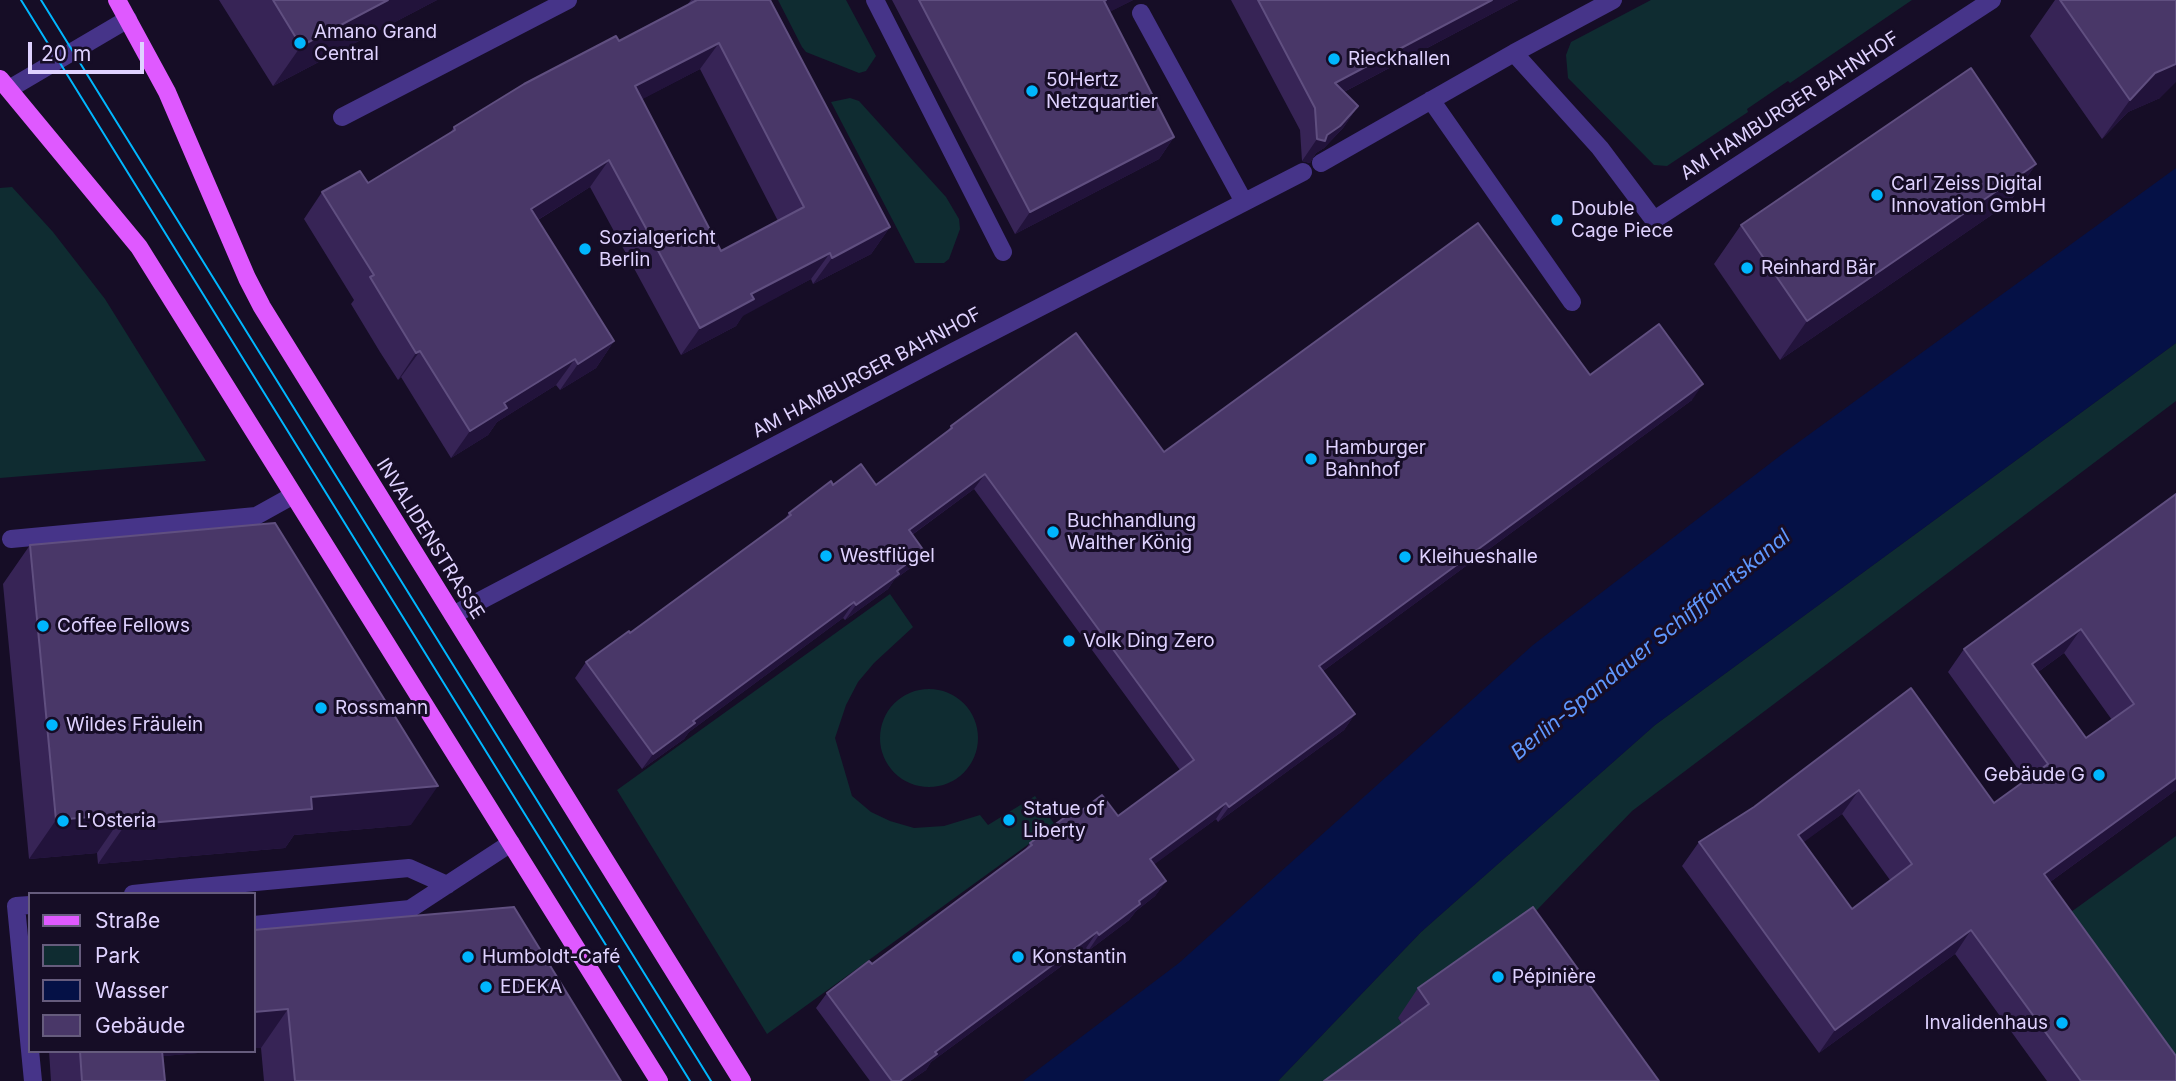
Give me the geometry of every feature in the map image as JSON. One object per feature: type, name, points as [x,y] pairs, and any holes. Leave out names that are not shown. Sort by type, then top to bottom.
[{"type":"main road","name":"INVALIDENSTRASSE","points":[[117,0],[167,92],[262,307],[742,1081]]},
{"type":"main road","points":[[4,84],[139,247],[659,1081]]},
{"type":"street","points":[[342,117],[568,0]]},
{"type":"street","points":[[875,0],[1003,252]]},
{"type":"street","points":[[1321,163],[1514,52],[1614,0]]},
{"type":"street","name":"AM HAMBURGER BAHNHOF","points":[[1514,52],[1600,148],[1654,220],[1992,0]]},
{"type":"street","points":[[1141,13],[1244,202]]},
{"type":"street","points":[[4,84],[128,19]]},
{"type":"street","points":[[1431,100],[1572,302]]},
{"type":"street","name":"AM HAMBURGER BAHNHOF","points":[[453,615],[941,358],[1303,172]]},
{"type":"street","points":[[11,538],[256,516],[292,496]]},
{"type":"street","points":[[256,925],[410,909],[511,843]]},
{"type":"street","points":[[171,892],[409,868],[447,885]]},
{"type":"street","points":[[23,905],[28,1008]]},
{"type":"street","points":[[31,1053],[33,1081]]},
{"type":"green space","points":[[778,0],[846,0],[876,56],[866,71],[859,73],[806,52]]},
{"type":"green space","points":[[1651,0],[1912,0],[1790,83],[1788,81],[1747,109],[1748,112],[1667,166],[1654,165],[1568,78],[1566,55],[1571,42]]},
{"type":"green space","points":[[850,98],[859,101],[946,197],[959,219],[960,229],[949,259],[944,263],[915,263],[831,102]]},
{"type":"green space","points":[[12,187],[53,232],[105,299],[206,461],[0,478],[0,188]]},
{"type":"green space","points":[[2176,343],[2176,401],[1632,811],[1512,936],[1398,1018],[1408,1033],[1343,1081],[1278,1081],[1421,932],[1655,725]]},
{"type":"green space","points":[[890,594],[913,627],[874,663],[858,682],[846,705],[835,738],[852,796],[871,812],[914,828],[944,826],[980,815],[988,825],[1035,796],[1055,825],[767,1034],[617,790]]},
{"type":"green space","points":[[929,689],[948,693],[963,704],[974,719],[978,738],[974,757],[963,772],[948,783],[929,787],[910,783],[895,772],[884,757],[880,738],[884,719],[895,704],[910,693]]},
{"type":"green space","points":[[2176,836],[2176,1058],[2071,912]]},
{"type":"water","name":"Berlin-Spandauer Schifffahrtskanal","points":[[2176,168],[2176,343],[1655,725],[1421,932],[1278,1081],[1023,1081],[1179,963],[1533,645],[1785,452]]},
{"type":"building","points":[[273,0],[388,0],[301,46]]},
{"type":"building","points":[[697,0],[770,0],[890,227],[832,258],[830,253],[751,294],[754,299],[700,328],[609,160],[531,209],[614,341],[578,364],[575,359],[504,403],[507,408],[470,431],[420,351],[416,353],[370,277],[374,275],[322,192],[360,171],[368,183],[524,84],[616,36],[619,41]],"holes":[[[719,43],[804,207],[721,251],[635,86]]]},
{"type":"building","name":"50Hertz Netzquartier","points":[[919,0],[1106,0],[1104,1],[1174,137],[1030,212]]},
{"type":"building","name":"Rieckhallen","points":[[1258,0],[1492,0],[1335,83],[1358,106],[1340,126],[1327,135],[1325,141],[1317,139],[1315,108]]},
{"type":"building","points":[[2060,0],[2176,0],[2176,64],[2155,73],[2130,100]]},
{"type":"building","points":[[1971,68],[2036,164],[1807,321],[1741,225]]},
{"type":"building","points":[[1478,223],[1590,375],[1659,324],[1703,384],[1319,666],[1355,714],[1229,807],[1226,803],[1150,859],[1166,881],[1139,901],[1140,904],[1099,935],[1097,932],[900,1081],[892,1081],[827,993],[869,961],[872,964],[1072,812],[1074,816],[1102,795],[1118,816],[1194,760],[985,474],[909,530],[924,551],[897,571],[899,574],[856,605],[854,602],[693,721],[695,723],[653,754],[586,662],[791,515],[789,513],[831,481],[833,485],[861,464],[876,485],[1076,333],[1164,452]]},
{"type":"building","name":"Gebäude G","points":[[2176,494],[2176,778],[2044,874],[2176,1056],[2176,1081],[2081,1081],[1971,930],[1835,1030],[1699,842],[1754,807],[1911,688],[1994,803],[2048,764],[1964,649]],"holes":[[[2081,629],[2134,704],[2086,738],[2032,664]],[[1859,790],[1912,864],[1852,909],[1798,835]]]},
{"type":"building","points":[[275,523],[438,786],[311,797],[312,809],[125,825],[124,814],[56,820],[30,545]]},
{"type":"building","points":[[514,907],[621,1081],[295,1081],[288,1009],[256,1012],[256,930]]},
{"type":"building","points":[[1533,907],[1659,1081],[1324,1081],[1429,1004],[1418,988]]},
{"type":"building","points":[[80,1053],[162,1053],[165,1081],[82,1081]]},
{"type":"tram line","points":[[21,0],[690,1081]]},
{"type":"tram line","points":[[41,0],[711,1081]]},
{"type":"place","name":"Amano Grand Central","points":[[300,43]]},
{"type":"place","name":"Rieckhallen","points":[[1334,59]]},
{"type":"place","name":"50Hertz Netzquartier","points":[[1032,91]]},
{"type":"place","name":"Carl Zeiss Digital Innovation GmbH","points":[[1877,195]]},
{"type":"place","name":"Double Cage Piece","points":[[1557,220]]},
{"type":"place","name":"Sozialgericht Berlin","points":[[585,249]]},
{"type":"place","name":"Reinhard Bär","points":[[1747,268]]},
{"type":"place","name":"Hamburger Bahnhof","points":[[1311,459]]},
{"type":"place","name":"Buchhandlung Walther König","points":[[1053,532]]},
{"type":"place","name":"Westflügel","points":[[826,556]]},
{"type":"place","name":"Kleihueshalle","points":[[1405,557]]},
{"type":"place","name":"Coffee Fellows","points":[[43,626]]},
{"type":"place","name":"Volk Ding Zero","points":[[1069,641]]},
{"type":"place","name":"Rossmann","points":[[321,708]]},
{"type":"place","name":"Wildes Fräulein","points":[[52,725]]},
{"type":"place","name":"Gebäude G","points":[[2099,775]]},
{"type":"place","name":"Statue of Liberty","points":[[1009,820]]},
{"type":"place","name":"L'Osteria","points":[[63,821]]},
{"type":"place","name":"Humboldt-Café","points":[[468,957]]},
{"type":"place","name":"Konstantin","points":[[1018,957]]},
{"type":"place","name":"Pépinière","points":[[1498,977]]},
{"type":"place","name":"EDEKA","points":[[486,987]]},
{"type":"place","name":"Invalidenhaus","points":[[2062,1023]]}]
